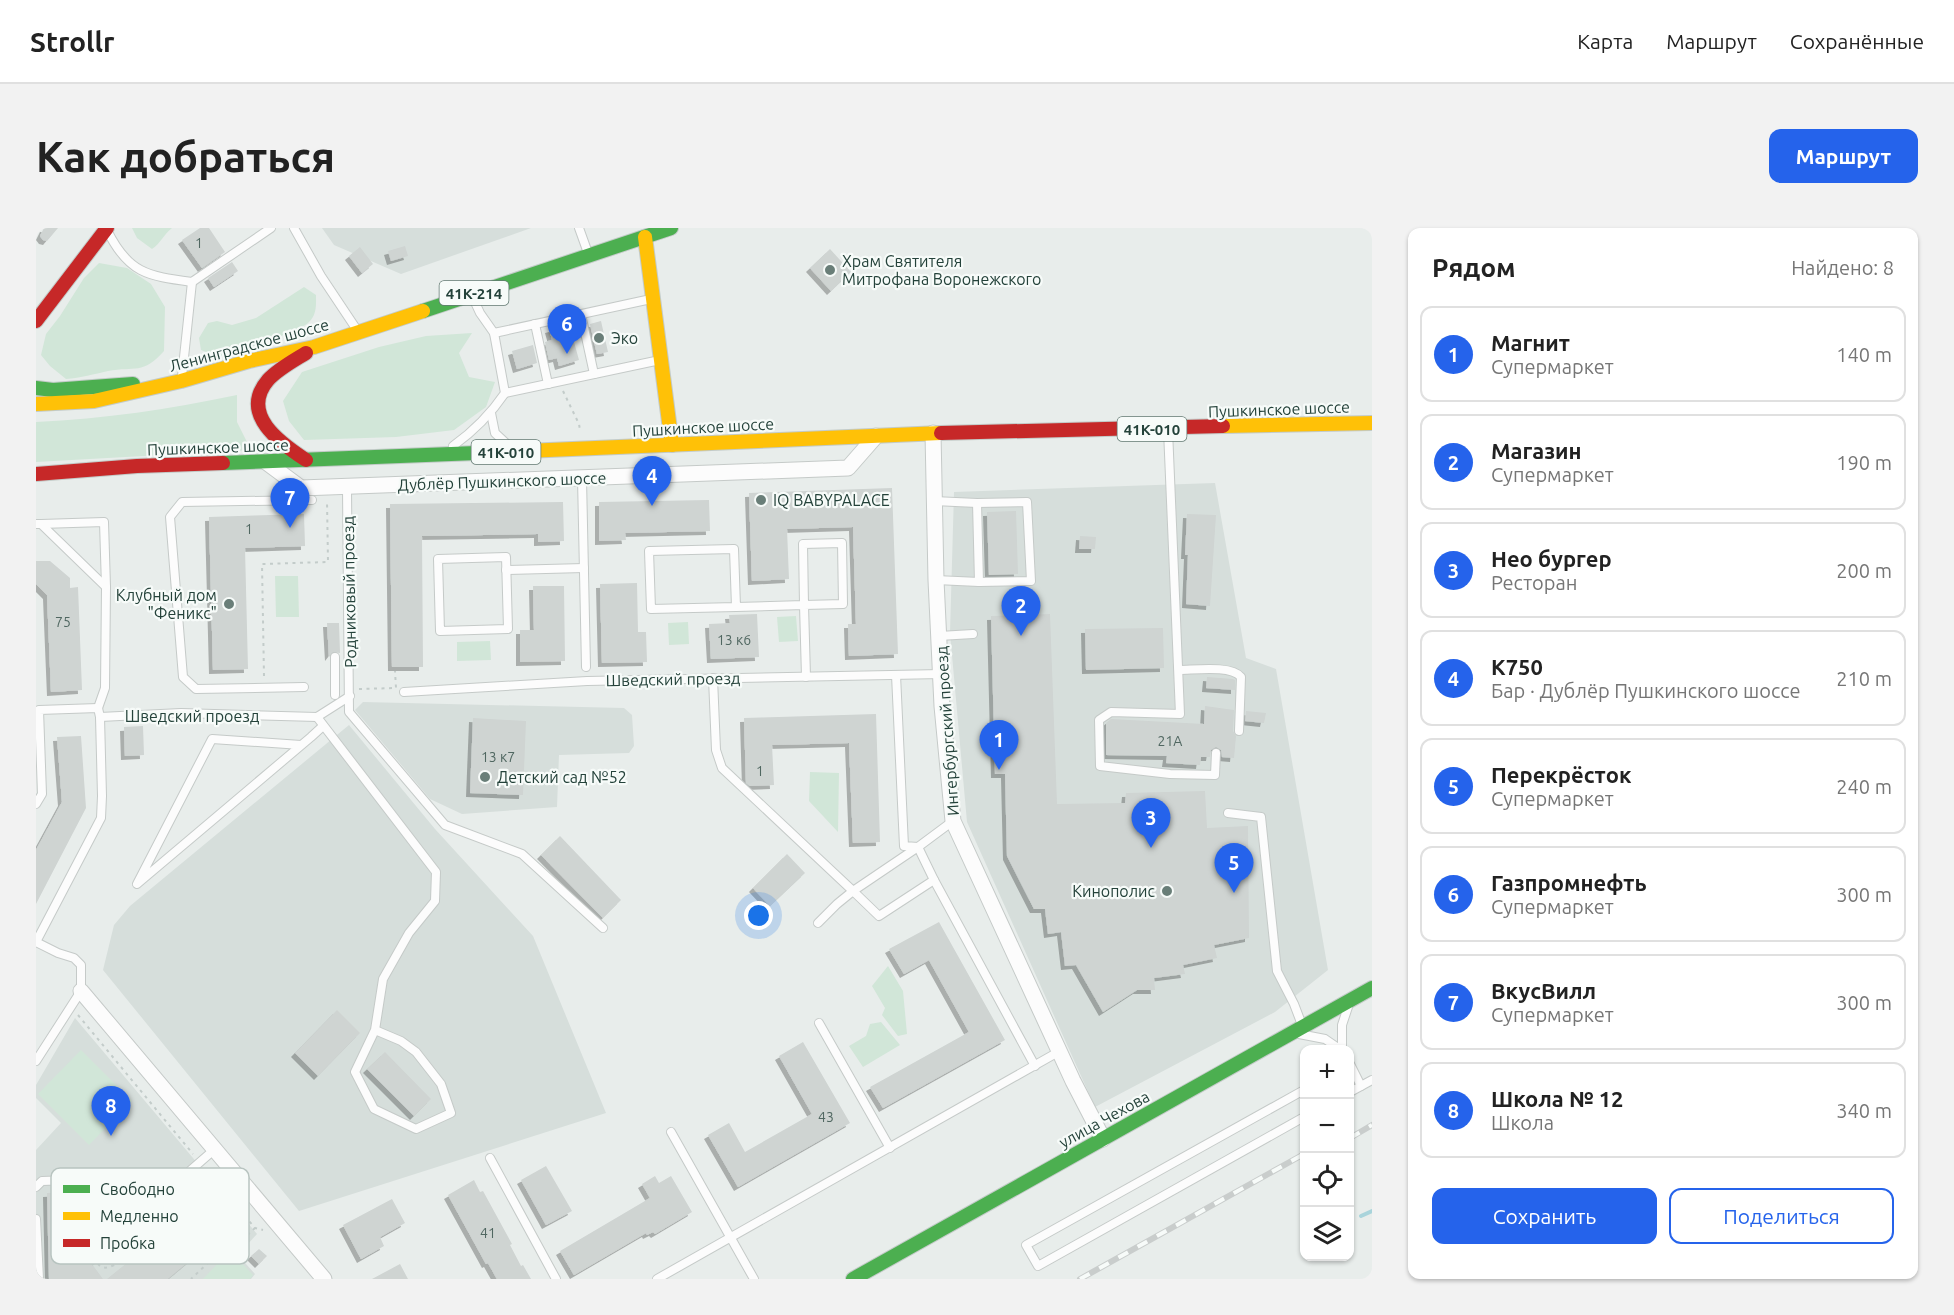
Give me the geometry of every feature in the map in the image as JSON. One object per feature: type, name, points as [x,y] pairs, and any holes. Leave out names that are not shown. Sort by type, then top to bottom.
[{"type":"main road","points":[[36,321],[107,228]]},
{"type":"main road","name":"Ленинградское шоссе","points":[[36,404],[94,401],[181,381],[249,361],[314,347],[671,228]]},
{"type":"main road","points":[[645,237],[672,445]]},
{"type":"main road","points":[[306,460],[278,442],[260,419],[258,401],[264,385],[280,369],[314,347]]},
{"type":"main road","points":[[36,388],[53,390],[181,381]]},
{"type":"main road","name":"Пушкинское шоссе","points":[[36,474],[137,465],[441,455],[933,433],[1372,423]]},
{"type":"main road","name":"улица Чехова","points":[[853,1279],[1372,988]]},
{"type":"street","name":"Ингербургский проезд","points":[[933,433],[936,579],[942,706],[952,821],[1073,1081],[1103,1139]]},
{"type":"street","name":"Дублёр Пушкинского шоссе","points":[[266,462],[301,488],[848,468],[876,436]]},
{"type":"street","points":[[81,991],[231,1168]]},
{"type":"street","points":[[249,1190],[324,1279]]},
{"type":"lane","points":[[107,228],[117,250],[134,265],[156,277],[192,282],[272,228]]},
{"type":"lane","points":[[294,228],[321,276],[358,331]]},
{"type":"lane","points":[[579,228],[589,255]]},
{"type":"lane","points":[[181,381],[192,282]]},
{"type":"lane","points":[[471,294],[480,313],[494,333],[505,393]]},
{"type":"lane","points":[[494,333],[653,298]]},
{"type":"lane","points":[[581,314],[594,374]]},
{"type":"lane","points":[[535,324],[548,384]]},
{"type":"lane","points":[[441,455],[470,434],[491,413],[505,393],[661,360]]},
{"type":"lane","points":[[491,413],[495,433],[514,452]]},
{"type":"lane","points":[[1168,429],[1180,714],[1111,712],[1099,720],[1100,766],[1170,774],[1215,775],[1215,753]]},
{"type":"lane","points":[[582,478],[586,667]]},
{"type":"lane","name":"Родниковый проезд","points":[[347,488],[349,712],[445,825],[522,854],[603,928]]},
{"type":"lane","points":[[304,687],[196,689],[183,677],[170,517],[182,502],[312,500]]},
{"type":"lane","points":[[934,501],[1027,502],[1031,581],[979,582],[936,579]]},
{"type":"lane","points":[[977,503],[979,582]]},
{"type":"lane","points":[[36,1061],[81,991],[81,965],[74,958],[36,942],[101,818],[98,708],[105,688],[106,587],[105,522],[38,524]]},
{"type":"lane","points":[[38,524],[106,587]]},
{"type":"lane","points":[[736,607],[734,549],[649,551],[651,609],[736,607],[804,605],[843,604],[842,543],[802,544],[804,605],[806,677]]},
{"type":"lane","points":[[506,557],[506,570],[508,629],[440,631],[438,559],[506,557]]},
{"type":"lane","points":[[506,570],[584,568]]},
{"type":"lane","points":[[939,636],[973,634]]},
{"type":"lane","points":[[335,657],[335,695]]},
{"type":"lane","points":[[1179,670],[1237,672],[1241,678],[1239,731]]},
{"type":"lane","name":"Шведский проезд","points":[[404,692],[587,681],[942,674]]},
{"type":"lane","points":[[896,675],[904,846],[918,847]]},
{"type":"lane","points":[[712,678],[716,750],[722,768],[879,916],[934,880]]},
{"type":"lane","points":[[350,693],[317,717],[436,872],[435,901],[409,933],[383,979],[375,1030],[355,1072],[374,1109],[416,1129],[451,1113],[441,1084],[416,1052],[401,1041],[375,1030]]},
{"type":"lane","points":[[36,701],[39,710],[38,737],[42,794],[36,804]]},
{"type":"lane","points":[[39,710],[98,708]]},
{"type":"lane","name":"Шведский проезд","points":[[100,717],[181,713],[317,717]]},
{"type":"lane","points":[[301,746],[212,739],[137,884],[301,746],[323,726]]},
{"type":"lane","points":[[1228,813],[1261,818],[1277,971],[1294,1004],[1297,1030],[1325,1039],[1334,1045]]},
{"type":"lane","points":[[818,923],[853,891],[952,821]]},
{"type":"lane","points":[[918,847],[1035,1065]]},
{"type":"lane","points":[[1342,1045],[1342,1025],[1351,1000]]},
{"type":"lane","points":[[819,1023],[890,1148]]},
{"type":"lane","points":[[657,1279],[1060,1051]]},
{"type":"lane","points":[[1354,1073],[1360,1086]]},
{"type":"lane","points":[[1354,1090],[1372,1080]]},
{"type":"lane","points":[[1300,1093],[1026,1245],[1038,1266],[1300,1120]]},
{"type":"lane","points":[[671,1132],[754,1279]]},
{"type":"lane","points":[[193,1168],[215,1149]]},
{"type":"lane","points":[[490,1158],[556,1279]]},
{"type":"lane","points":[[36,1187],[42,1181],[51,1181]]},
{"type":"lane","points":[[36,1219],[39,1279]]},
{"type":"path","points":[[562,388],[580,428]]},
{"type":"path","points":[[265,688],[262,564],[328,562],[326,493]]},
{"type":"path","points":[[350,693],[396,688],[395,671]]},
{"type":"path","points":[[76,1013],[205,1168]]},
{"type":"path","points":[[249,1221],[255,1228],[261,1229],[269,1237]]},
{"type":"path","points":[[249,1234],[255,1228]]},
{"type":"path","points":[[98,1264],[100,1267],[111,1269],[117,1264]]},
{"type":"path","points":[[191,1279],[207,1264]]},
{"type":"shaded area","points":[[322,228],[531,228],[401,274],[334,245]]},
{"type":"shaded area","points":[[1215,483],[1246,658],[1276,669],[1328,970],[1275,1012],[1095,1107],[967,822],[950,633],[954,492]]},
{"type":"shaded area","name":"Детский сад №52","points":[[363,702],[624,708],[632,715],[634,746],[629,753],[559,755],[557,807],[462,814],[430,799],[355,710]]},
{"type":"shaded area","points":[[349,725],[435,829],[533,936],[606,1113],[299,1211],[103,970],[114,925],[130,906]]},
{"type":"shaded area","points":[[75,1018],[201,1168],[51,1168],[51,1264],[246,1264],[255,1274],[251,1279],[36,1279],[36,1150],[61,1123],[36,1098],[36,1085]]},
{"type":"shaded area","points":[[249,1225],[257,1234],[249,1243]]},
{"type":"green space","points":[[132,228],[172,228],[152,249],[137,238]]},
{"type":"green space","points":[[99,263],[127,268],[151,284],[165,307],[164,351],[157,359],[144,367],[66,379],[41,355],[46,334],[84,278]]},
{"type":"green space","points":[[304,287],[316,295],[316,309],[309,322],[303,326],[219,357],[201,350],[199,338],[208,323],[217,321],[232,325],[256,318]]},
{"type":"green space","points":[[472,333],[459,353],[469,377],[495,382],[486,407],[454,430],[396,437],[304,440],[289,421],[283,401],[302,372],[379,347],[426,336]]},
{"type":"green space","points":[[237,395],[237,422],[251,450],[36,462],[36,422],[137,413]]},
{"type":"green space","points":[[275,576],[298,576],[299,617],[276,617]]},
{"type":"green space","points":[[796,616],[798,641],[779,642],[777,617]]},
{"type":"green space","points":[[688,622],[689,644],[669,645],[668,623]]},
{"type":"green space","points":[[490,641],[491,660],[457,661],[457,642]]},
{"type":"green space","points":[[810,772],[839,773],[838,832],[809,801]]},
{"type":"green space","points":[[888,966],[903,991],[907,1034],[898,1036],[882,1015],[885,1008],[872,986]]},
{"type":"green space","points":[[881,1022],[900,1045],[863,1067],[849,1046],[866,1036],[870,1024]]},
{"type":"green space","points":[[81,1050],[132,1101],[89,1145],[38,1094]]},
{"type":"green space","points":[[217,1264],[243,1264],[253,1275],[250,1279],[203,1279]]},
{"type":"building","points":[[44,228],[58,228],[47,241],[40,236]]},
{"type":"building","points":[[200,228],[209,228],[225,252],[202,268],[182,240]]},
{"type":"building","points":[[405,246],[408,256],[391,261],[388,251]]},
{"type":"building","points":[[360,247],[373,264],[362,273],[349,256]]},
{"type":"building","name":"Храм Святителя Митрофана Воронежского","points":[[830,249],[851,272],[831,291],[810,268]]},
{"type":"building","points":[[232,262],[238,271],[214,287],[208,278]]},
{"type":"building","name":"Эко","points":[[601,321],[608,352],[597,354],[590,324]]},
{"type":"building","points":[[569,324],[579,360],[559,366],[557,358],[549,360],[545,342],[552,340],[549,329]]},
{"type":"building","points":[[533,345],[537,363],[517,369],[512,351]]},
{"type":"building","points":[[892,488],[898,654],[849,656],[848,624],[856,624],[853,527],[787,529],[789,579],[752,581],[749,493]]},
{"type":"building","points":[[709,500],[710,531],[625,533],[626,540],[599,541],[599,502]]},
{"type":"building","points":[[563,502],[564,541],[538,542],[538,534],[422,536],[423,667],[392,667],[390,504]]},
{"type":"building","points":[[1016,511],[1018,574],[989,575],[987,512]]},
{"type":"building","name":"Клубный дом \"Феникс\"","points":[[304,514],[305,546],[245,548],[248,669],[213,670],[209,517]]},
{"type":"building","points":[[1187,514],[1216,515],[1210,606],[1186,604]]},
{"type":"building","points":[[1080,536],[1096,537],[1095,549],[1079,549]]},
{"type":"building","points":[[36,561],[50,561],[70,578],[70,588],[78,587],[82,690],[51,692],[47,595],[36,584]]},
{"type":"building","points":[[637,583],[638,632],[646,632],[647,662],[602,663],[600,584]]},
{"type":"building","points":[[533,586],[564,586],[565,661],[520,662],[520,630],[534,630]]},
{"type":"building","points":[[757,614],[759,657],[711,659],[709,624],[730,623],[729,615]]},
{"type":"building","points":[[1050,614],[1057,804],[1125,803],[1126,793],[1205,791],[1207,828],[1248,826],[1249,938],[1214,945],[1217,958],[1183,965],[1185,974],[1154,978],[1155,990],[1137,990],[1103,1012],[1076,965],[1065,966],[1061,932],[1048,934],[1045,909],[1034,909],[1007,856],[1005,774],[995,774],[991,616]]},
{"type":"building","points":[[327,623],[339,623],[340,653],[333,652],[329,657]]},
{"type":"building","points":[[1163,628],[1164,668],[1086,670],[1085,629]]},
{"type":"building","points":[[1207,677],[1233,679],[1235,690],[1206,688]]},
{"type":"building","points":[[1205,706],[1234,710],[1233,731],[1236,736],[1234,758],[1222,757],[1221,750],[1216,747],[1211,750],[1210,757],[1201,757],[1200,765],[1166,763],[1167,756],[1106,755],[1106,723],[1111,719],[1204,724]]},
{"type":"building","points":[[1246,711],[1266,713],[1264,723],[1245,721]]},
{"type":"building","points":[[876,714],[880,842],[853,843],[849,743],[772,745],[774,785],[750,786],[746,783],[744,718]]},
{"type":"building","points":[[473,718],[526,721],[523,795],[470,793]]},
{"type":"building","points":[[143,726],[144,755],[125,756],[124,727]]},
{"type":"building","points":[[81,736],[86,808],[36,904],[36,850],[62,802],[57,737]]},
{"type":"building","points":[[560,836],[621,900],[603,918],[541,855]]},
{"type":"building","points":[[787,854],[805,873],[770,906],[753,888]]},
{"type":"building","points":[[939,922],[1005,1040],[883,1108],[870,1087],[969,1032],[929,960],[904,974],[889,949]]},
{"type":"building","points":[[337,1010],[360,1033],[318,1076],[295,1053]]},
{"type":"building","points":[[803,1042],[850,1123],[738,1187],[708,1135],[729,1123],[745,1152],[812,1114],[779,1056]]},
{"type":"building","points":[[385,1052],[431,1099],[414,1116],[367,1069]]},
{"type":"building","points":[[546,1166],[572,1211],[546,1225],[521,1180]]},
{"type":"building","points":[[655,1176],[659,1183],[671,1176],[692,1212],[655,1234],[653,1232],[647,1235],[646,1233],[574,1275],[560,1251],[650,1198],[642,1184]]},
{"type":"building","points":[[474,1180],[480,1192],[483,1191],[512,1244],[510,1245],[521,1266],[523,1265],[531,1279],[497,1279],[488,1263],[486,1264],[448,1195]]},
{"type":"building","points":[[47,1193],[51,1193],[51,1264],[92,1264],[103,1279],[49,1279]]},
{"type":"building","points":[[392,1199],[405,1223],[380,1237],[384,1246],[361,1259],[343,1225]]},
{"type":"building","points":[[259,1249],[267,1256],[259,1264],[251,1256]]},
{"type":"building","points":[[126,1264],[186,1264],[168,1279],[107,1279]]},
{"type":"building","points":[[400,1264],[408,1279],[372,1279]]},
{"type":"waterway","points":[[1361,1216],[1372,1211]]},
{"type":"railway","points":[[1354,1136],[1372,1125]]},
{"type":"railway","points":[[1080,1279],[1300,1156]]},
{"type":"traffic: fast","points":[[423,311],[671,228]]},
{"type":"traffic: fast","points":[[36,388],[53,390],[133,384]]},
{"type":"traffic: fast","points":[[223,463],[502,452]]},
{"type":"traffic: fast","points":[[853,1279],[1372,988]]},
{"type":"traffic: slow","points":[[645,237],[672,445]]},
{"type":"traffic: slow","points":[[36,404],[94,401],[181,381],[249,361],[314,347],[423,311]]},
{"type":"traffic: slow","points":[[1223,426],[1372,423]]},
{"type":"traffic: slow","points":[[502,452],[941,433]]},
{"type":"traffic: jam","points":[[36,321],[107,228]]},
{"type":"traffic: jam","points":[[306,353],[268,380],[260,393],[258,404],[260,416],[266,426],[285,445],[306,460]]},
{"type":"traffic: jam","points":[[941,433],[1223,426]]},
{"type":"traffic: jam","points":[[36,474],[137,466],[223,463]]},
{"type":"place","name":"Храм Святителя Митрофана Воронежского","points":[[830,270]]},
{"type":"place","name":"Эко","points":[[599,338]]},
{"type":"place","name":"Газпромнефть","points":[[567,354]]},
{"type":"place","name":"IQ BABYPALACE","points":[[761,500]]},
{"type":"place","name":"К750","points":[[652,506]]},
{"type":"place","name":"ВкусВилл","points":[[290,528]]},
{"type":"place","name":"Клубный дом \"Феникс\"","points":[[229,604]]},
{"type":"place","name":"Магазин","points":[[1021,636]]},
{"type":"place","name":"Магнит","points":[[999,770]]},
{"type":"place","name":"Детский сад №52","points":[[485,777]]},
{"type":"place","name":"Нео бургер","points":[[1151,848]]},
{"type":"place","name":"Кинополис","points":[[1167,891]]},
{"type":"place","name":"Перекрёсток","points":[[1234,893]]},
{"type":"place","name":"Школа № 12","points":[[111,1136]]}]
